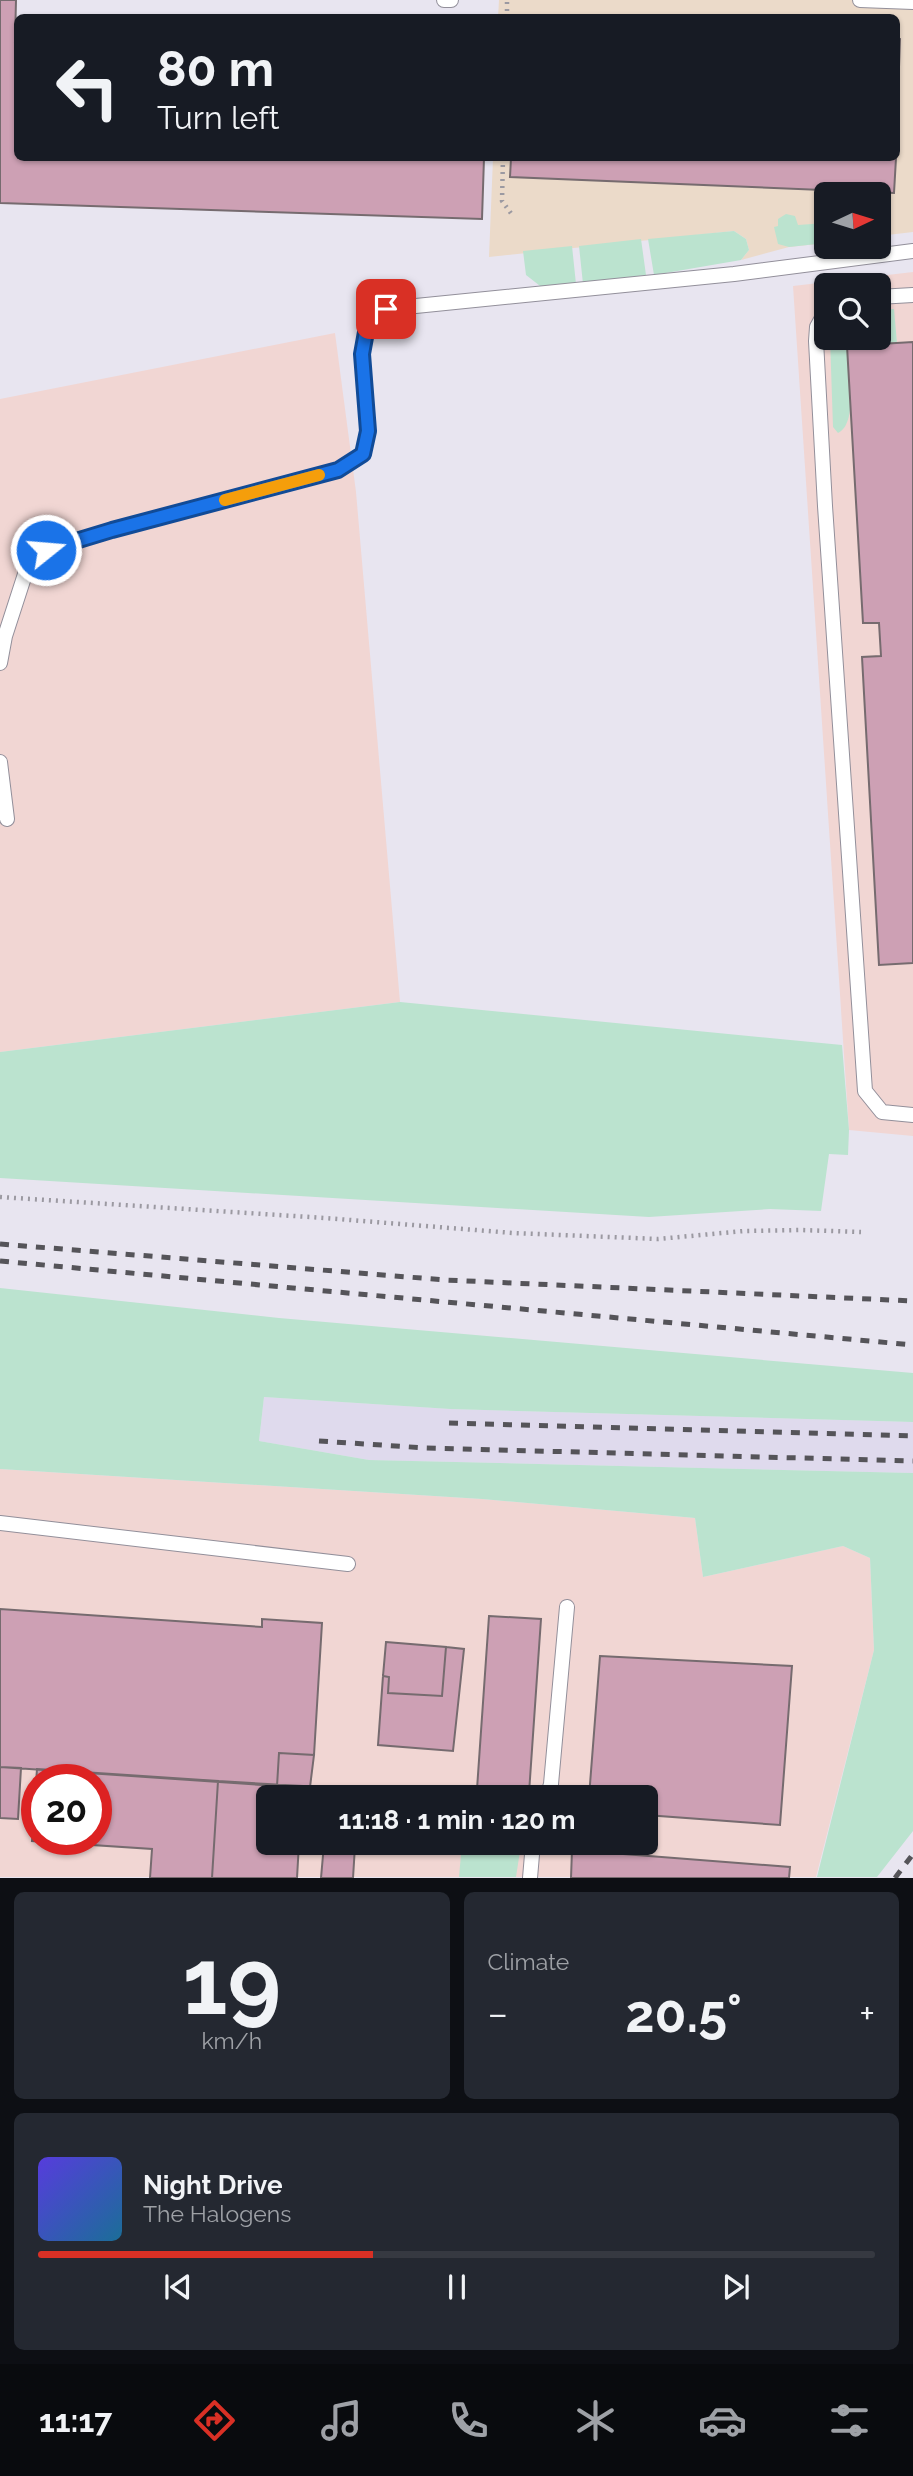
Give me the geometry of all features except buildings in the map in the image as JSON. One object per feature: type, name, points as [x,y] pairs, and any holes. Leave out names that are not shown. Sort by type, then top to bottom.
[{"type":"lane","points":[[444,0],[451,0]]},
{"type":"lane","points":[[860,0],[913,2]]},
{"type":"lane","points":[[0,663],[5,636],[28,565],[46,550],[338,470],[363,454],[368,431],[362,354],[366,332],[386,309],[734,274],[913,251]]},
{"type":"lane","points":[[891,296],[913,295]]},
{"type":"lane","points":[[816,350],[865,1091],[882,1112],[913,1115]]},
{"type":"lane","points":[[0,762],[7,819]]},
{"type":"lane","points":[[0,1522],[348,1564]]},
{"type":"lane","points":[[551,1785],[568,1607]]},
{"type":"lane","points":[[530,1878],[532,1855]]},
{"type":"path","points":[[503,161],[502,201],[513,216]]},
{"type":"path","points":[[0,1197],[326,1217],[513,1233],[645,1239],[758,1231],[861,1232]]},
{"type":"shaded area","points":[[499,0],[913,0],[913,232],[891,235],[891,182],[814,182],[814,244],[789,247],[741,260],[749,250],[746,239],[734,231],[489,257],[493,161],[900,161],[900,14],[498,14]]},
{"type":"shaded area","points":[[913,272],[913,1136],[849,1130],[793,286],[814,284],[814,350],[891,350],[891,275]]},
{"type":"shaded area","points":[[335,333],[356,492],[400,1002],[0,1052],[0,399]]},
{"type":"shaded area","points":[[264,1397],[450,1409],[913,1422],[913,1473],[369,1460],[259,1441]]},
{"type":"shaded area","points":[[0,1469],[482,1499],[695,1518],[703,1577],[843,1546],[870,1558],[874,1650],[816,1877],[0,1877]]},
{"type":"green space","points":[[786,214],[795,216],[798,225],[814,224],[814,244],[789,247],[778,244],[774,227],[778,226],[778,219]]},
{"type":"green space","points":[[734,231],[746,239],[749,250],[741,260],[654,275],[648,239]]},
{"type":"green space","points":[[641,239],[646,275],[583,284],[579,246]]},
{"type":"green space","points":[[572,246],[576,284],[544,289],[526,275],[523,251]]},
{"type":"green space","points":[[891,309],[894,309],[897,343],[891,343]]},
{"type":"green space","points":[[830,350],[847,350],[850,380],[848,418],[844,428],[838,433],[833,427]]},
{"type":"green space","points":[[400,1002],[842,1045],[849,1130],[848,1155],[829,1154],[821,1211],[770,1209],[649,1217],[0,1178],[0,1052]]},
{"type":"green space","points":[[0,1288],[279,1318],[913,1373],[913,1422],[450,1409],[264,1397],[259,1441],[369,1460],[913,1473],[913,1831],[877,1877],[817,1877],[874,1650],[870,1558],[843,1546],[703,1577],[695,1518],[482,1499],[0,1469]]},
{"type":"green space","points":[[461,1855],[519,1855],[516,1877],[459,1877]]},
{"type":"railway","points":[[0,1244],[445,1280],[913,1301]]},
{"type":"railway","points":[[0,1261],[913,1345]]},
{"type":"railway","points":[[449,1423],[913,1436]]},
{"type":"railway","points":[[319,1441],[426,1448],[913,1461]]},
{"type":"railway","points":[[895,1878],[913,1854]]},
{"type":"slow traffic","points":[[225,500],[319,475]]},
{"type":"route","points":[[46,550],[338,470],[363,454],[368,431],[362,354],[366,332],[386,309]]}]
